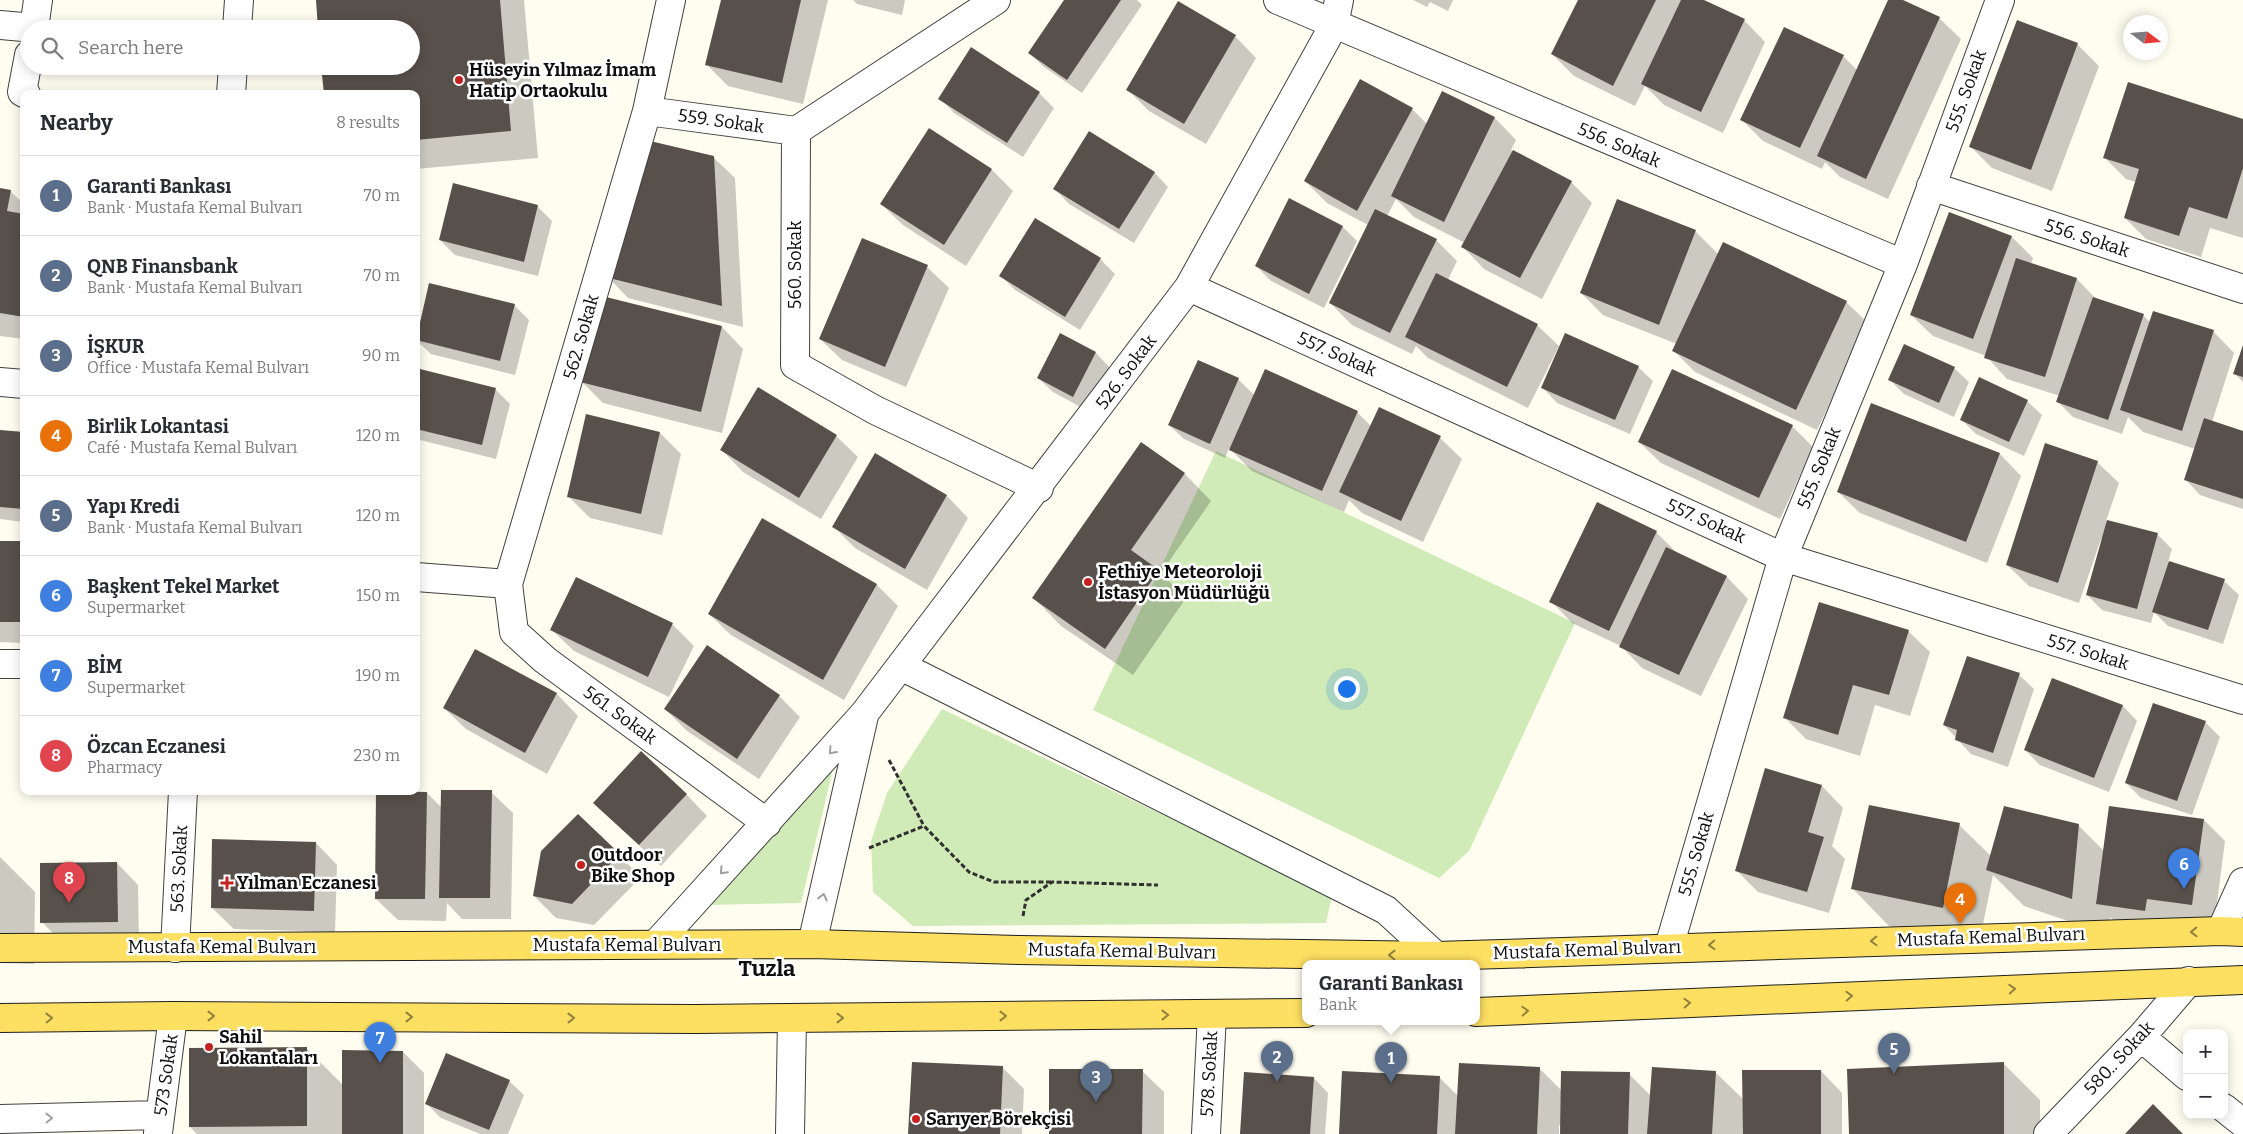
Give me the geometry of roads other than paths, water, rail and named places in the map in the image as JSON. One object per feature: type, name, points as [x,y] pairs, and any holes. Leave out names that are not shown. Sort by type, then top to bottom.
[{"type":"main road","name":"Mustafa Kemal Bulvarı","points":[[0,948],[812,944],[1019,950],[1436,956],[1669,947],[2232,931]]},
{"type":"main road","points":[[1480,1012],[2243,980]]},
{"type":"main road","points":[[0,1018],[173,1016],[792,1018],[1302,1014]]},
{"type":"street","points":[[35,20],[38,0]]},
{"type":"street","points":[[238,20],[239,0]]},
{"type":"street","name":"562. Sokak","points":[[508,584],[647,111],[671,0]]},
{"type":"street","points":[[796,131],[996,0]]},
{"type":"street","points":[[1278,0],[1337,13]]},
{"type":"street","name":"555. Sokak","points":[[1669,947],[1783,557],[1903,264],[2000,0]]},
{"type":"street","name":"556. Sokak","points":[[1337,13],[1903,264]]},
{"type":"street","name":"526. Sokak","points":[[656,944],[767,824],[864,714],[1039,488],[1190,287],[1337,13]]},
{"type":"street","points":[[0,25],[20,27]]},
{"type":"street","points":[[22,90],[25,75]]},
{"type":"street","points":[[231,90],[232,75]]},
{"type":"street","name":"559. Sokak","points":[[647,111],[796,131]]},
{"type":"street","name":"560. Sokak","points":[[796,131],[795,365],[875,410],[1039,488]]},
{"type":"street","name":"556. Sokak","points":[[1931,186],[2243,289]]},
{"type":"street","name":"557. Sokak","points":[[1190,287],[1783,557],[2243,700]]},
{"type":"street","points":[[0,382],[20,384]]},
{"type":"street","points":[[420,577],[508,584]]},
{"type":"street","name":"561. Sokak","points":[[508,584],[514,632],[545,660],[767,824]]},
{"type":"street","points":[[0,664],[20,664]]},
{"type":"street","points":[[901,666],[1386,910],[1436,956]]},
{"type":"street","points":[[812,944],[864,714]]},
{"type":"street","name":"563. Sokak","points":[[176,948],[183,795]]},
{"type":"street","points":[[2232,931],[2243,882]]},
{"type":"street","name":"580.. Sokak","points":[[2048,1134],[2141,1038],[2189,981]]},
{"type":"street","name":"578. Sokak","points":[[1206,1134],[1212,1014]]},
{"type":"street","name":"573 Sokak","points":[[159,1125],[173,1016]]},
{"type":"street","points":[[790,1134],[792,1018]]},
{"type":"street","points":[[2141,1038],[2185,1074]]},
{"type":"street","points":[[2228,1111],[2243,1123]]},
{"type":"street","points":[[0,1119],[159,1125]]},
{"type":"place","name":"Hüseyin Yılmaz İmam Hatip Ortaokulu","points":[[459,80]]},
{"type":"place","name":"Fethiye Meteoroloji İstasyon Müdürlüğü","points":[[1088,582]]},
{"type":"place","name":"Outdoor Bike Shop","points":[[581,865]]},
{"type":"place","name":"Yılman Eczanesi","points":[[227,883]]},
{"type":"place","name":"Başkent Tekel Market","points":[[2184,889]]},
{"type":"place","name":"Özcan Eczanesi","points":[[69,903]]},
{"type":"place","name":"Birlik Lokantasi","points":[[1960,924]]},
{"type":"place","name":"Sahil Lokantaları","points":[[209,1047]]},
{"type":"place","name":"BİM","points":[[380,1063]]},
{"type":"place","name":"Yapı Kredi","points":[[1894,1074]]},
{"type":"place","name":"QNB Finansbank","points":[[1277,1082]]},
{"type":"place","name":"Garanti Bankası","points":[[1391,1083]]},
{"type":"place","name":"İŞKUR","points":[[1096,1102]]},
{"type":"place","name":"Sarıyer Börekçisi","points":[[916,1119]]},
{"type":"district","name":"Tuzla","points":[[767,968]]}]
